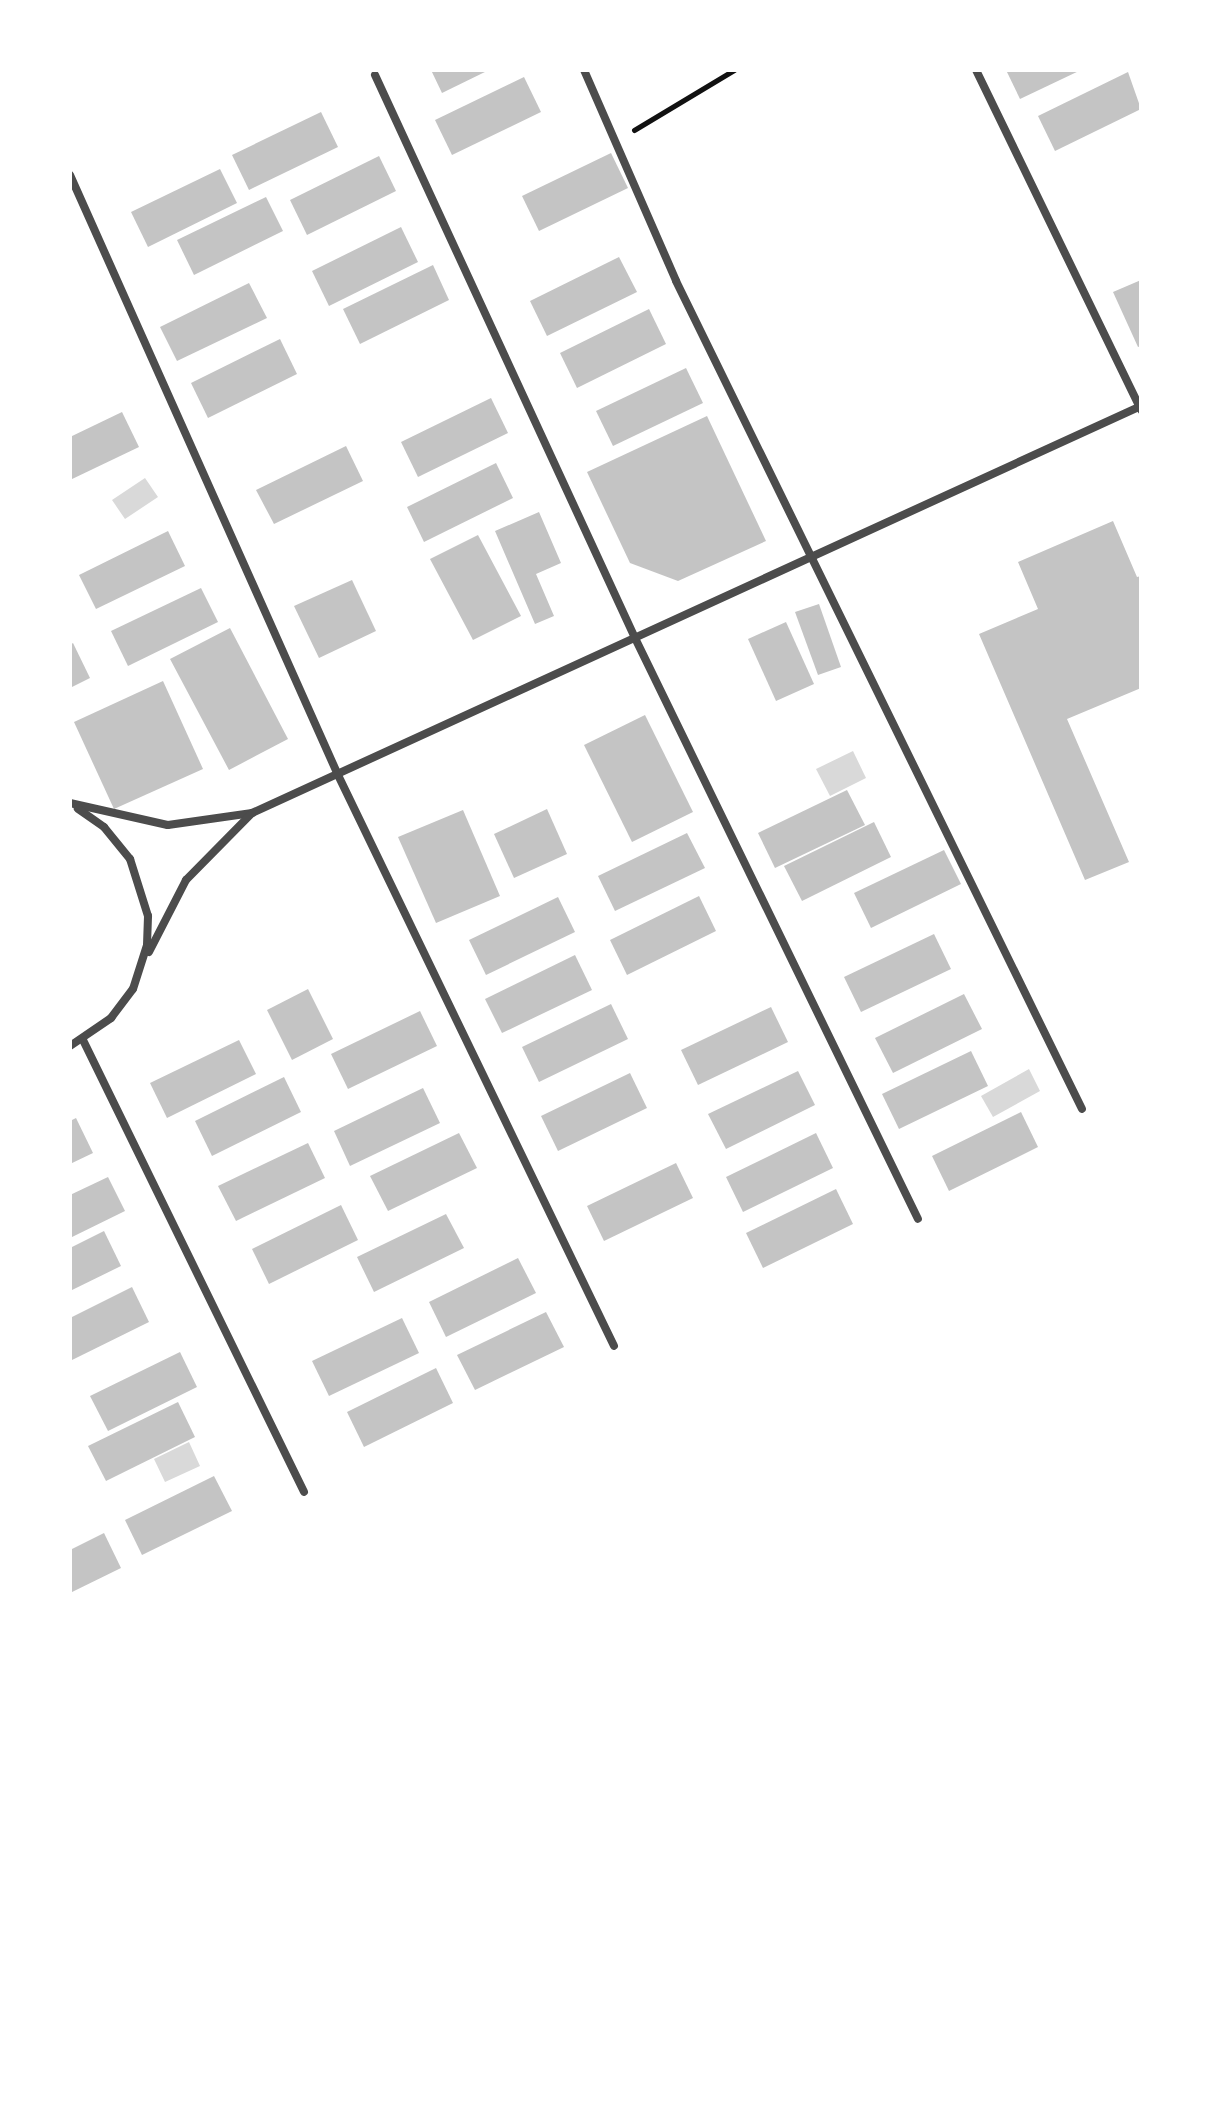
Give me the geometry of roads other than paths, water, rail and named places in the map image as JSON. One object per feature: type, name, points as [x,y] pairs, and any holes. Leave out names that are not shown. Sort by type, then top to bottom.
[{"type":"street","points":[[584,70],[676,281],[1082,1109]]},
{"type":"street","points":[[70,804],[168,825],[252,813],[1140,408],[976,70]]},
{"type":"street","points":[[375,75],[635,638],[918,1219]]},
{"type":"street","points":[[70,175],[338,775],[614,1346]]},
{"type":"street","points":[[70,804],[116,838],[137,872],[148,916],[142,967]]},
{"type":"street","points":[[70,1046],[111,1018],[142,967],[186,880],[252,813]]},
{"type":"street","points":[[83,1040],[304,1492]]}]
